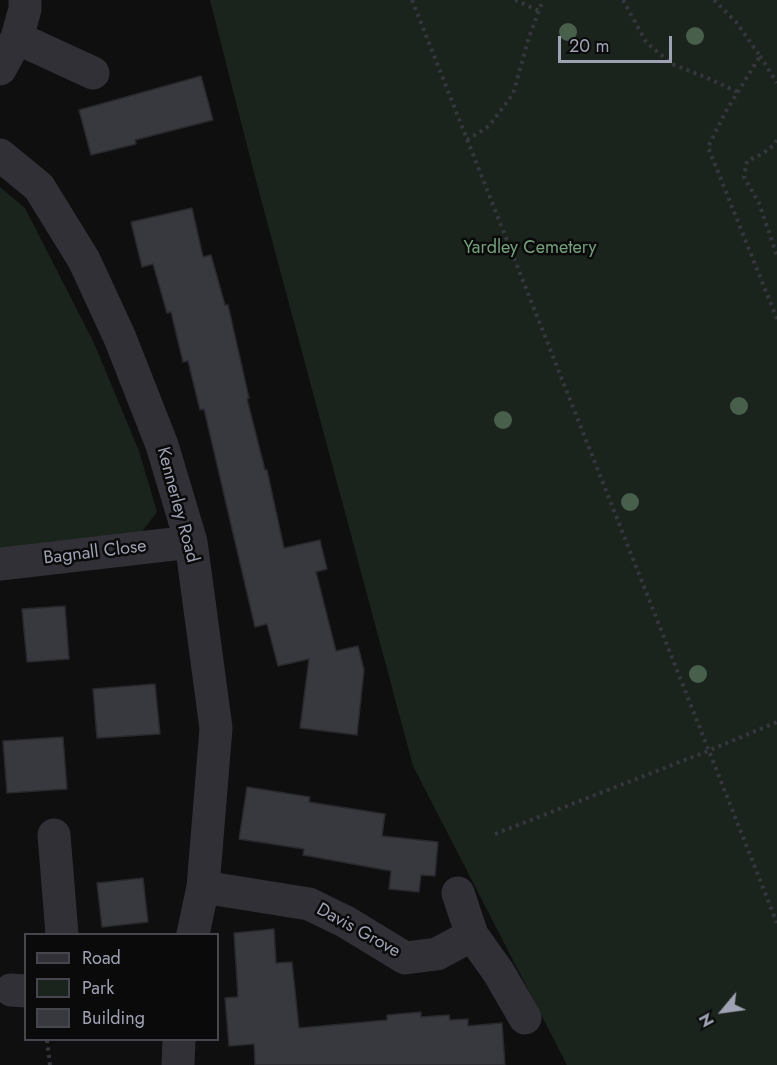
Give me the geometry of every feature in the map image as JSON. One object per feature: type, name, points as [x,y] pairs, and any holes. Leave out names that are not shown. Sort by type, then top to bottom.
[{"type":"street","points":[[0,69],[17,38],[25,9],[25,0]]},
{"type":"street","points":[[17,38],[93,72]]},
{"type":"street","name":"Kennerley Road","points":[[0,155],[39,186],[84,260],[120,338],[158,435],[191,542],[216,728],[203,887],[193,933]]},
{"type":"street","name":"Bagnall Close","points":[[0,564],[191,542]]},
{"type":"street","points":[[54,835],[62,933]]},
{"type":"street","name":"Davis Grove","points":[[203,887],[309,904],[346,922],[405,958],[437,954],[472,935]]},
{"type":"street","points":[[458,893],[472,935],[499,973],[525,1018]]},
{"type":"street","points":[[178,1065],[179,1041]]},
{"type":"path","points":[[412,0],[777,922]]},
{"type":"path","points":[[515,0],[539,12]]},
{"type":"path","points":[[467,140],[489,126],[513,94],[529,37],[543,0]]},
{"type":"path","points":[[623,0],[646,42],[672,64],[738,92]]},
{"type":"path","points":[[714,0],[736,22],[777,83]]},
{"type":"path","points":[[760,56],[708,147],[777,319]]},
{"type":"path","points":[[777,140],[774,146],[747,161],[744,177],[759,203],[777,256]]},
{"type":"path","points":[[495,834],[777,722]]},
{"type":"path","points":[[47,1041],[50,1065]]},
{"type":"green space","name":"Yardley Cemetery","points":[[210,0],[777,0],[777,1065],[567,1065],[413,766]]},
{"type":"green space","points":[[0,187],[25,208],[94,343],[139,451],[157,512],[141,533],[0,549]]},
{"type":"building","points":[[201,76],[213,120],[135,140],[136,144],[91,155],[79,110]]},
{"type":"building","points":[[192,208],[203,257],[211,255],[225,305],[228,305],[249,398],[247,399],[265,470],[267,470],[284,548],[320,540],[327,569],[316,572],[336,651],[358,646],[364,670],[357,735],[300,728],[309,659],[278,666],[267,624],[255,627],[204,409],[200,410],[188,361],[183,362],[171,312],[167,313],[153,264],[142,267],[131,222]]},
{"type":"building","points":[[65,606],[69,659],[27,662],[22,609]]},
{"type":"building","points":[[155,684],[160,734],[97,738],[93,689]]},
{"type":"building","points":[[63,737],[67,789],[7,793],[3,741]]},
{"type":"building","points":[[247,787],[310,797],[309,802],[385,814],[382,836],[438,842],[435,876],[421,875],[419,892],[389,889],[391,871],[303,855],[304,849],[239,839]]},
{"type":"building","points":[[143,878],[148,922],[102,927],[97,883]]},
{"type":"building","points":[[274,929],[276,963],[292,962],[299,1028],[387,1020],[387,1015],[421,1012],[421,1017],[449,1015],[450,1020],[468,1019],[468,1026],[502,1023],[505,1065],[255,1065],[254,1044],[229,1046],[225,998],[238,997],[234,933]]}]
